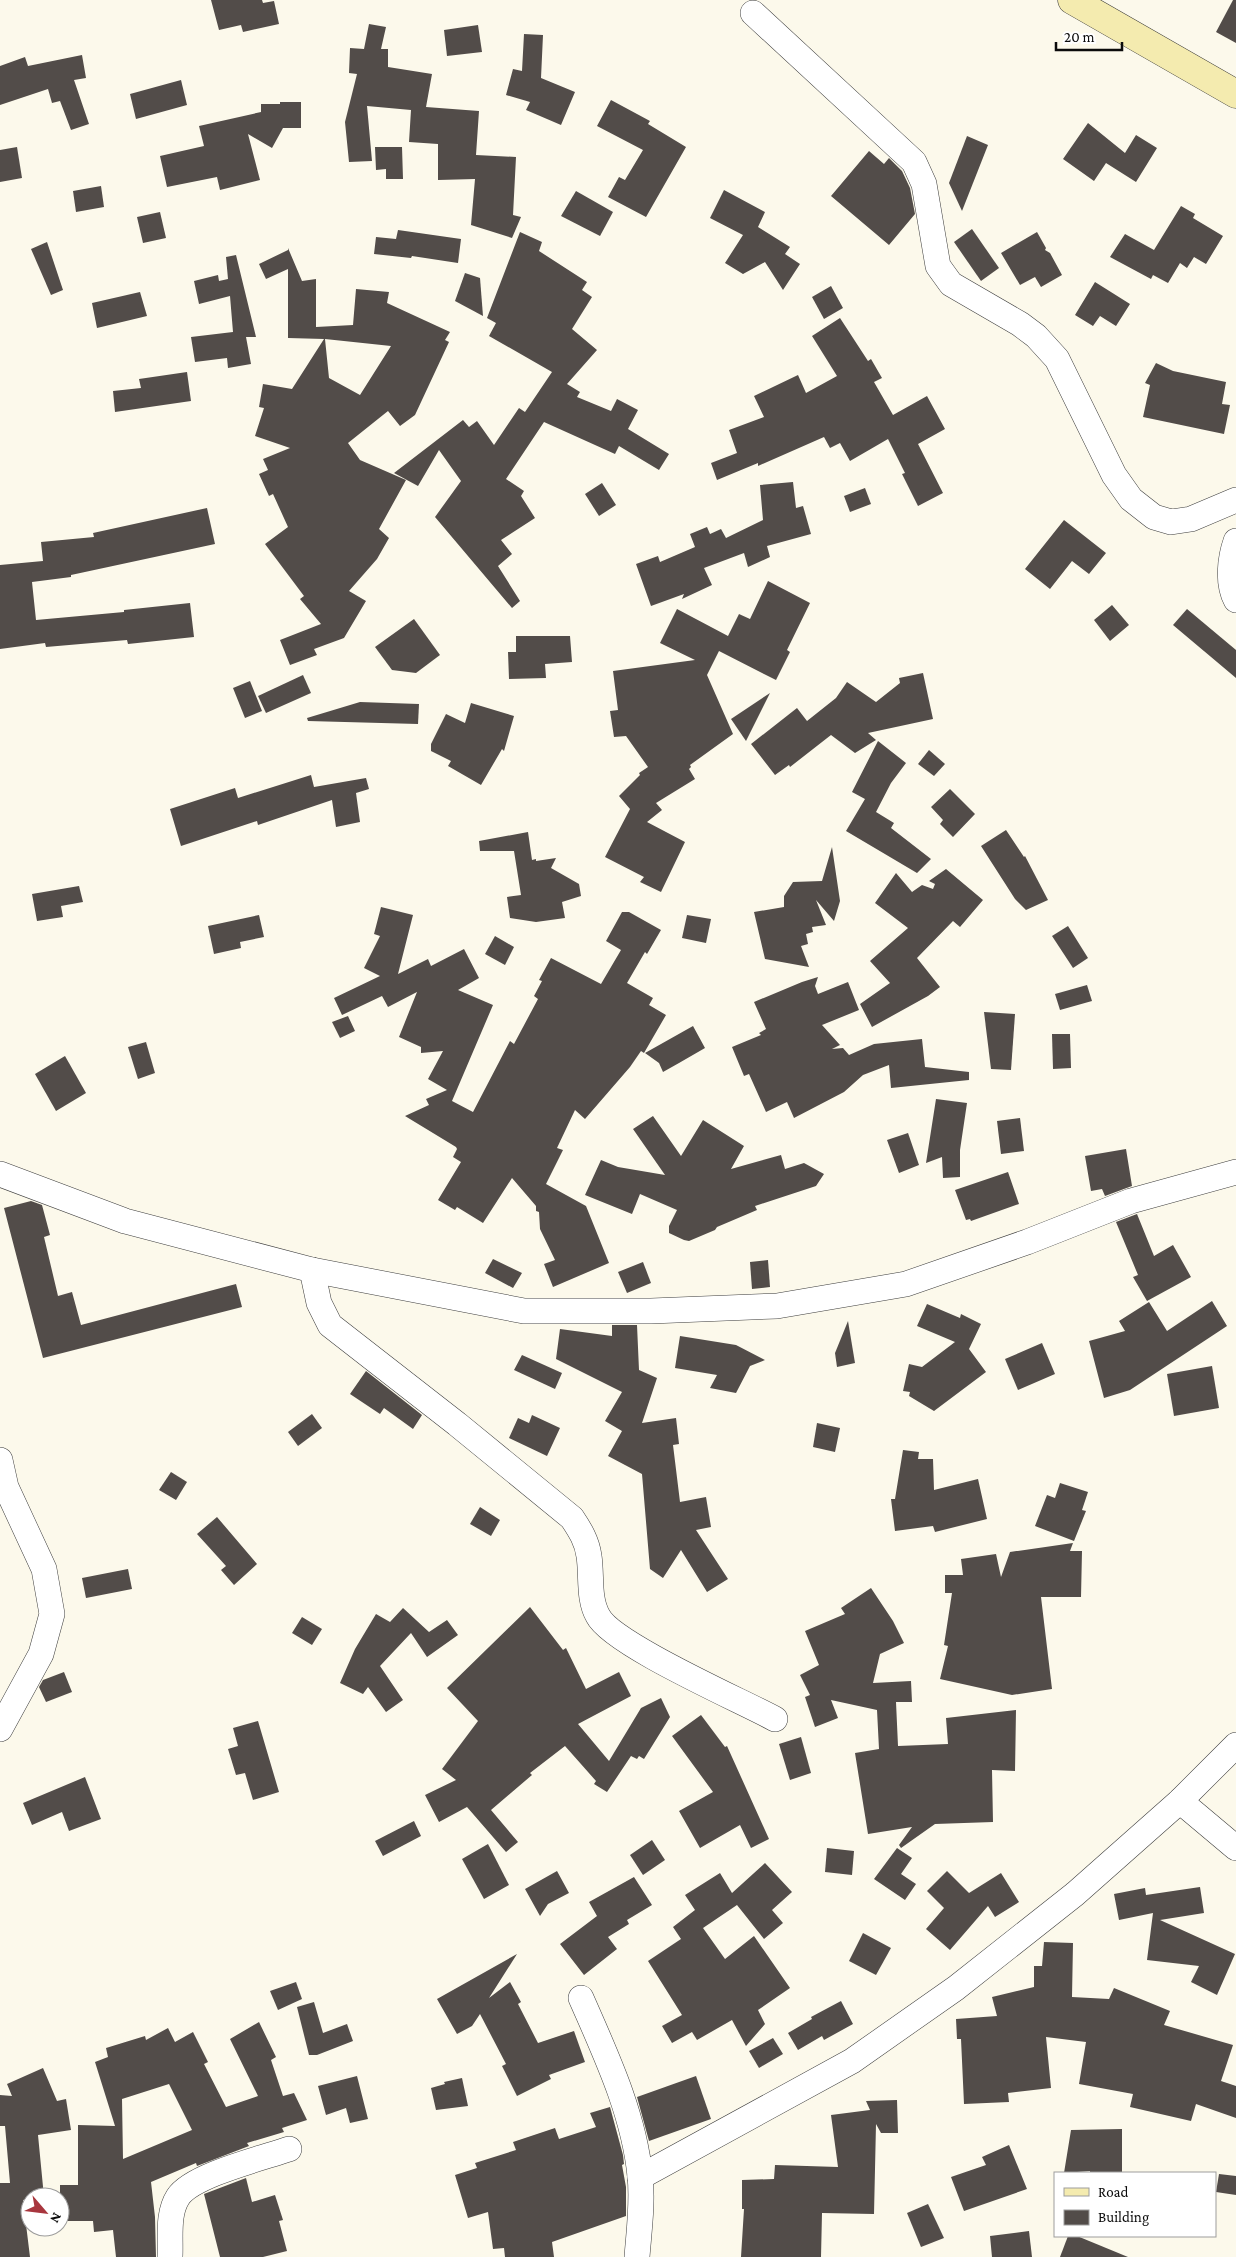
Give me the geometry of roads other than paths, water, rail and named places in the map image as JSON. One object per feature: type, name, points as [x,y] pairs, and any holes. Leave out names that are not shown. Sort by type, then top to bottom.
[{"type":"main road","points":[[1072,0],[1236,94]]},
{"type":"street","points":[[753,13],[914,162],[924,184],[938,266],[951,284],[1020,324],[1048,348],[1057,359],[1114,475],[1131,498],[1154,517],[1171,522],[1191,519],[1236,500]]},
{"type":"street","points":[[1236,541],[1230,558],[1233,594],[1236,600]]},
{"type":"street","points":[[0,1174],[125,1221],[312,1270],[524,1311],[651,1311],[777,1306],[906,1284],[1027,1242],[1131,1202],[1236,1172]]},
{"type":"street","points":[[312,1270],[319,1303],[330,1325],[457,1424],[572,1518],[584,1535],[589,1554],[591,1590],[598,1616],[618,1636],[657,1659],[775,1718]]},
{"type":"street","points":[[0,1460],[6,1487],[44,1569],[52,1614],[42,1654],[0,1729]]},
{"type":"street","points":[[640,2177],[852,2060],[956,1988],[1075,1894],[1180,1802],[1236,1745]]},
{"type":"street","points":[[1180,1802],[1236,1848]]},
{"type":"street","points":[[581,1998],[609,2060],[632,2129],[640,2177],[637,2257]]},
{"type":"street","points":[[170,2257],[170,2220],[178,2197],[197,2180],[290,2150]]}]
